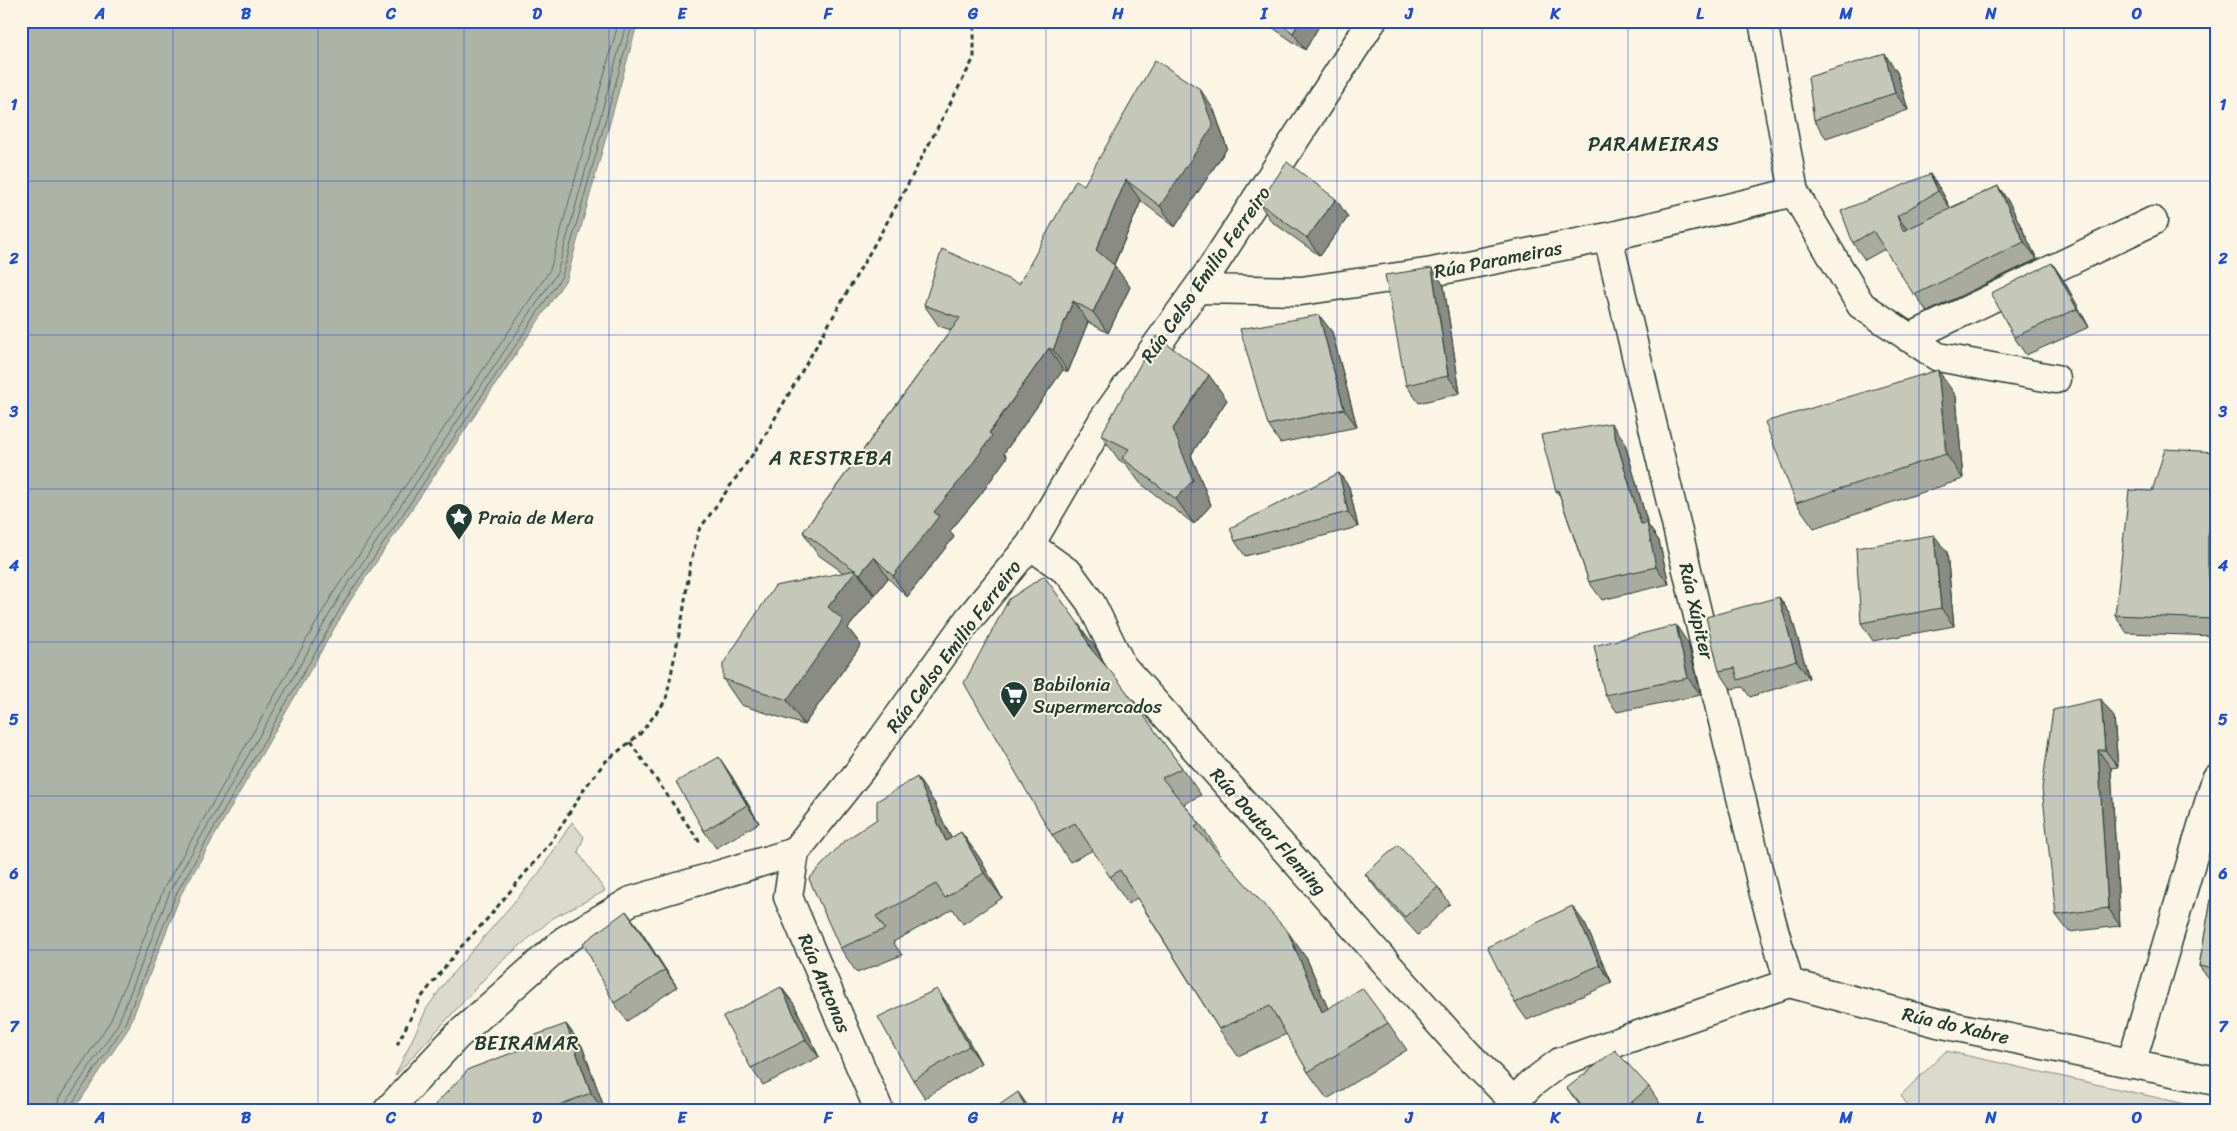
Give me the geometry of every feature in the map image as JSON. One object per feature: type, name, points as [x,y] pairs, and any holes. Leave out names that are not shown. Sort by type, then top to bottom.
[{"type":"street","name":"Rúa Celso Emilio Ferreiro","points":[[795,852],[861,769],[968,620],[1030,545],[1103,420],[1197,289],[1372,21]]},
{"type":"street","points":[[1763,21],[1794,192],[1861,305],[1938,357],[2056,379]]},
{"type":"street","name":"Rúa Parameiras","points":[[1197,289],[1302,291],[1432,272],[1608,237],[1794,192]]},
{"type":"street","points":[[1909,338],[2153,221]]},
{"type":"street","name":"Rúa Xúpiter","points":[[1608,237],[1762,885],[1789,983]]},
{"type":"street","name":"Rúa Doutor Fleming","points":[[1030,545],[1069,573],[1091,603],[1122,666],[1458,1044],[1518,1105]]},
{"type":"street","points":[[2131,1064],[2216,779]]},
{"type":"street","points":[[388,1110],[456,1037],[565,940],[631,901],[795,852]]},
{"type":"street","name":"Rúa Antonas","points":[[795,852],[788,896],[880,1110]]},
{"type":"street","points":[[1518,1105],[1531,1084],[1560,1062],[1789,983]]},
{"type":"street","name":"Rúa do Xabre","points":[[1789,983],[1938,1023],[2216,1081]]},
{"type":"path","points":[[394,1051],[420,999],[459,949],[488,918],[551,842],[584,789],[605,762],[640,734],[666,700],[683,614],[690,565],[699,530],[762,441],[898,203],[974,58],[974,21]]},
{"type":"path","points":[[630,742],[720,873]]},
{"type":"shaded area","points":[[572,822],[584,837],[578,852],[605,891],[553,918],[496,966],[395,1076],[427,1008],[447,980],[539,873]]},
{"type":"shaded area","points":[[1946,1051],[2213,1110],[1910,1110],[1901,1095]]},
{"type":"water","points":[[21,21],[638,21],[567,278],[350,601],[181,894],[128,1029],[74,1110],[21,1110]]},
{"type":"building","points":[[1276,21],[1300,21],[1293,33]]},
{"type":"building","points":[[1885,54],[1895,93],[1814,120],[1808,77]]},
{"type":"building","points":[[1155,60],[1200,89],[1213,126],[1160,206],[1126,180],[1096,250],[1115,266],[1093,312],[1073,301],[1053,350],[1049,348],[989,433],[992,436],[966,473],[934,512],[939,516],[893,576],[874,557],[860,574],[803,532],[960,318],[924,305],[942,249],[1019,284],[1076,180],[1084,185]]},
{"type":"building","points":[[1287,162],[1336,199],[1307,238],[1259,203]]},
{"type":"building","points":[[1930,174],[1938,191],[1897,216],[1903,231],[1998,186],[2024,242],[1914,295],[1873,231],[1853,243],[1841,211]]},
{"type":"building","points":[[2052,263],[2077,309],[2014,337],[1991,293]]},
{"type":"building","points":[[1432,268],[1448,376],[1406,385],[1385,275]]},
{"type":"building","points":[[1319,315],[1344,409],[1268,425],[1240,329]]},
{"type":"building","points":[[1156,336],[1209,375],[1173,429],[1193,480],[1176,499],[1122,458],[1129,449],[1101,435]]},
{"type":"building","points":[[1938,370],[1946,454],[1796,503],[1765,422]]},
{"type":"building","points":[[1611,423],[1641,524],[1647,523],[1656,567],[1589,582],[1558,490],[1556,491],[1541,435]]},
{"type":"building","points":[[2165,449],[2216,452],[2216,529],[2208,530],[2208,564],[2213,619],[2115,615],[2129,490],[2152,491]]},
{"type":"building","points":[[1339,473],[1348,512],[1235,541],[1230,528]]},
{"type":"building","points":[[1934,535],[1941,608],[1861,623],[1856,548]]},
{"type":"building","points":[[856,570],[828,607],[843,620],[787,700],[723,679],[723,664],[775,586]]},
{"type":"building","points":[[1044,576],[1078,623],[1091,649],[1118,680],[1182,768],[1162,778],[1200,824],[1195,827],[1288,932],[1322,1012],[1362,988],[1388,1023],[1308,1072],[1270,1006],[1219,1029],[1120,870],[1110,877],[1075,823],[1052,835],[964,683],[1009,599]]},
{"type":"building","points":[[1779,597],[1796,660],[1738,680],[1735,668],[1719,671],[1706,617]]},
{"type":"building","points":[[1676,625],[1688,678],[1605,695],[1594,646]]},
{"type":"building","points":[[2101,699],[2105,750],[2098,750],[2108,908],[2056,915],[2042,788],[2053,710]]},
{"type":"building","points":[[719,757],[747,805],[704,831],[676,782]]},
{"type":"building","points":[[917,777],[946,841],[961,832],[984,873],[945,898],[936,884],[876,916],[885,929],[840,948],[809,879],[843,842],[877,819],[877,801]]},
{"type":"building","points":[[1398,845],[1438,887],[1405,917],[1365,874]]},
{"type":"building","points":[[2216,872],[2216,969],[2199,966]]},
{"type":"building","points":[[1572,906],[1600,965],[1515,1003],[1487,947]]},
{"type":"building","points":[[626,911],[665,970],[614,1003],[583,943]]},
{"type":"building","points":[[781,987],[806,1040],[751,1068],[723,1017]]},
{"type":"building","points":[[937,989],[969,1046],[913,1080],[878,1017]]},
{"type":"building","points":[[566,1024],[591,1093],[546,1110],[430,1110],[469,1069],[536,1044],[533,1036]]},
{"type":"building","points":[[1615,1050],[1649,1087],[1623,1110],[1585,1110],[1567,1088]]},
{"type":"building","points":[[1018,1092],[1027,1110],[992,1110]]},
{"type":"place","name":"Praia de Mera","points":[[459,541]]},
{"type":"place","name":"Babilonia Supermercados","points":[[1014,719]]},
{"type":"district","name":"PARAMEIRAS","points":[[1654,144]]},
{"type":"district","name":"A RESTREBA","points":[[831,458]]},
{"type":"district","name":"BEIRAMAR","points":[[527,1043]]}]
